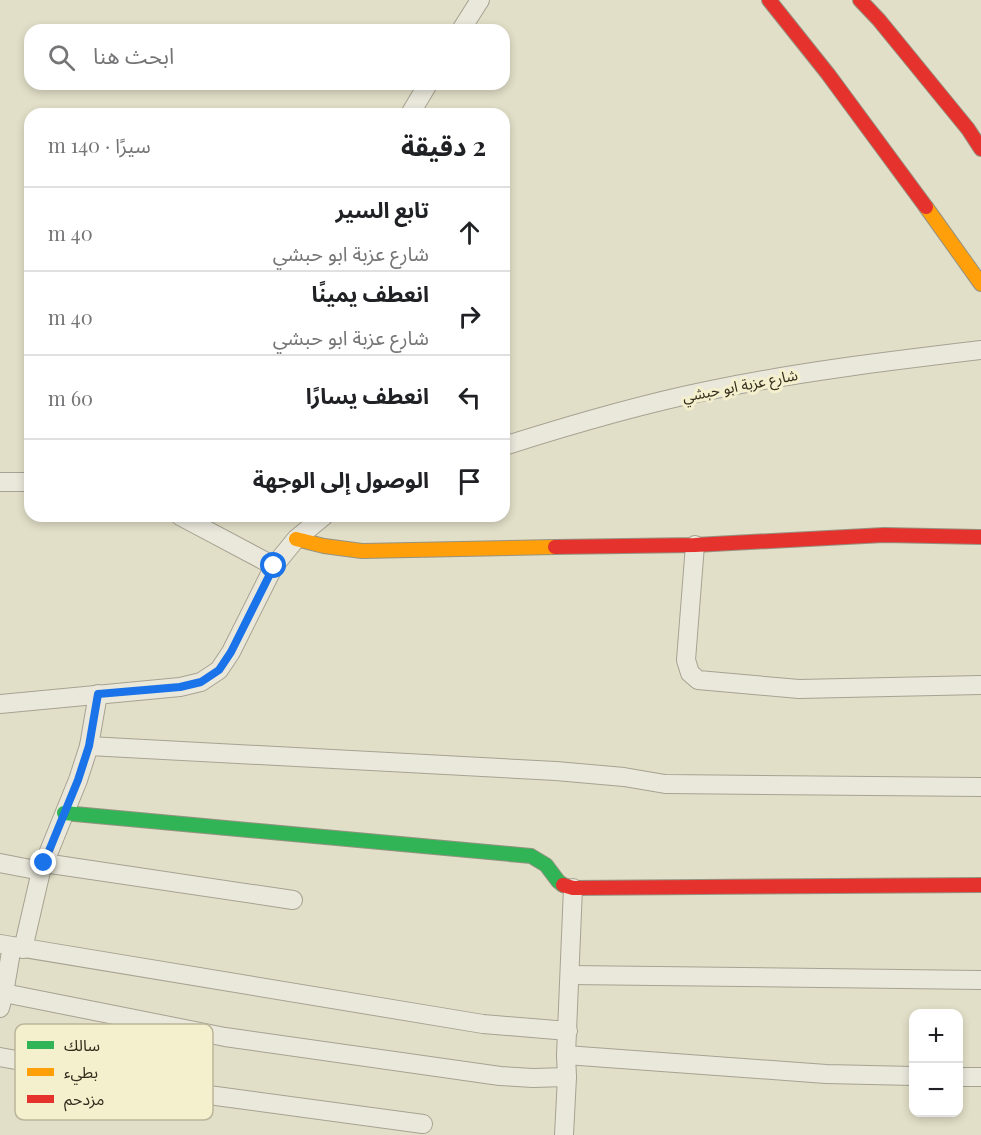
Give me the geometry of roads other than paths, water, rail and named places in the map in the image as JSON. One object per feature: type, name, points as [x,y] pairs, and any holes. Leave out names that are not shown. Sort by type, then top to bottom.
[{"type":"street","points":[[465,24],[480,0]]},
{"type":"street","points":[[769,0],[828,74],[981,284]]},
{"type":"street","points":[[860,0],[879,20],[981,148]]},
{"type":"street","points":[[414,108],[424,90]]},
{"type":"street","name":"شارع عزبة ابو حبشي","points":[[510,444],[621,412],[705,391],[779,377],[981,350]]},
{"type":"street","points":[[0,482],[24,482]]},
{"type":"street","points":[[193,522],[274,566]]},
{"type":"street","points":[[0,704],[201,682],[219,670],[231,652],[274,566],[296,539],[317,522]]},
{"type":"street","points":[[296,539],[319,546],[368,552],[695,545],[884,535],[981,537]]},
{"type":"street","points":[[695,545],[686,660],[690,673],[698,680],[799,689],[981,685]]},
{"type":"street","points":[[98,694],[89,746],[78,780],[12,946],[2,1000],[147,1024]]},
{"type":"street","points":[[89,746],[556,771],[624,777],[665,784],[981,787]]},
{"type":"street","points":[[64,813],[531,856],[548,867],[558,883],[573,888],[981,885]]},
{"type":"street","points":[[0,863],[293,900]]},
{"type":"street","points":[[569,1135],[566,1055],[573,888]]},
{"type":"street","points":[[12,946],[483,1024],[568,1031]]},
{"type":"street","points":[[570,975],[981,980]]},
{"type":"street","points":[[213,1035],[500,1076],[567,1077]]},
{"type":"street","points":[[566,1055],[826,1074],[909,1076]]},
{"type":"street","points":[[0,1057],[15,1060]]},
{"type":"street","points":[[963,1077],[981,1077]]},
{"type":"street","points":[[213,1095],[423,1124]]}]
